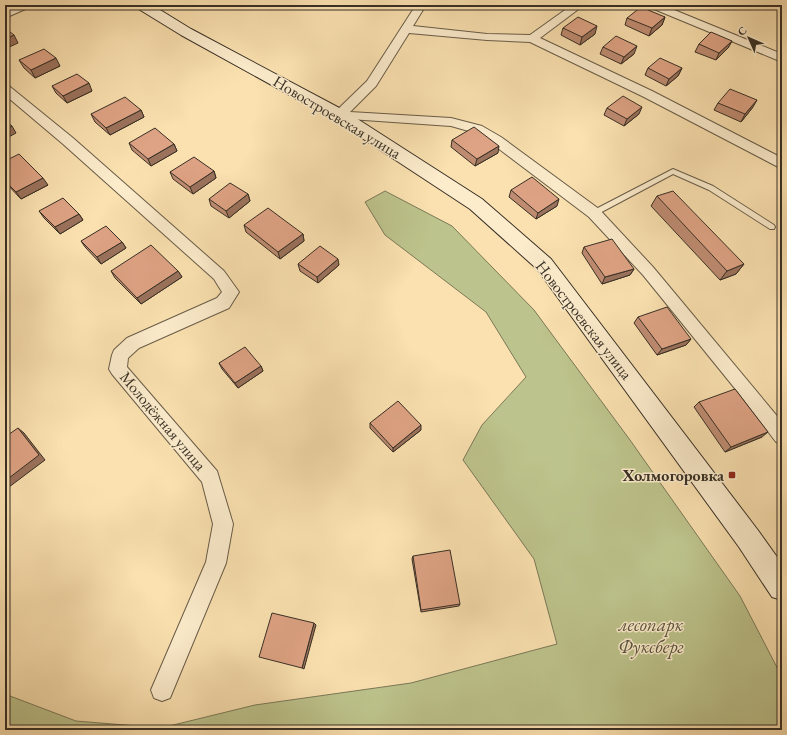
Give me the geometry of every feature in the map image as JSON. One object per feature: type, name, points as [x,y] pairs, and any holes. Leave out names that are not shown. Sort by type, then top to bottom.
[{"type":"main road","name":"Новостроевская улица","points":[[142,5],[186,32],[339,114],[476,204],[544,264],[743,531],[782,587]]},
{"type":"street","points":[[5,15],[26,5]]},
{"type":"street","points":[[339,114],[372,83],[421,5]]},
{"type":"street","points":[[532,39],[578,5]]},
{"type":"street","points":[[653,5],[782,58]]},
{"type":"street","points":[[407,29],[487,37],[532,39],[648,94],[782,164]]},
{"type":"street","name":"Молодёжная улица","points":[[5,90],[68,141],[219,275],[231,292],[223,303],[133,343],[120,355],[118,369],[210,477],[223,524],[216,563],[162,690]]},
{"type":"street","points":[[339,114],[386,116],[451,122],[478,129],[496,140],[594,213],[648,271],[743,386],[782,436]]},
{"type":"lane","points":[[594,213],[673,171],[711,188],[772,227]]},
{"type":"green space","name":"лесопарк Фуксберг","points":[[385,191],[452,226],[534,310],[630,440],[740,596],[782,677],[782,730],[548,730],[542,728],[477,726],[477,730],[5,730],[5,689],[10,696],[76,721],[161,728],[255,705],[411,683],[557,644],[534,559],[463,460],[482,425],[526,377],[486,312],[385,235],[365,202]]},
{"type":"building","points":[[641,7],[665,17],[652,28],[627,18]]},
{"type":"building","points":[[578,17],[597,26],[582,37],[563,28]]},
{"type":"building","points":[[5,28],[14,35],[5,39]]},
{"type":"building","points":[[711,32],[732,41],[719,53],[699,44]]},
{"type":"building","points":[[616,36],[637,46],[624,57],[603,47]]},
{"type":"building","points":[[44,49],[56,58],[31,70],[19,60]]},
{"type":"building","points":[[660,58],[682,68],[669,79],[648,68]]},
{"type":"building","points":[[77,74],[89,83],[63,96],[52,86]]},
{"type":"building","points":[[730,89],[757,100],[745,114],[718,103]]},
{"type":"building","points":[[623,96],[642,107],[627,119],[607,108]]},
{"type":"building","points":[[125,97],[141,110],[106,128],[91,114]]},
{"type":"building","points":[[5,120],[12,126],[5,129]]},
{"type":"building","points":[[474,127],[499,146],[477,159],[452,140]]},
{"type":"building","points":[[155,128],[174,144],[148,159],[129,143]]},
{"type":"building","points":[[19,154],[43,178],[16,192],[5,181],[5,161]]},
{"type":"building","points":[[194,157],[214,171],[190,187],[170,172]]},
{"type":"building","points":[[532,177],[559,199],[538,213],[511,190]]},
{"type":"building","points":[[230,183],[248,194],[226,211],[209,199]]},
{"type":"building","points":[[673,191],[744,264],[727,271],[657,196]]},
{"type":"building","points":[[63,198],[79,214],[55,227],[39,211]]},
{"type":"building","points":[[268,208],[303,234],[278,252],[244,225]]},
{"type":"building","points":[[106,226],[122,242],[97,257],[81,241]]},
{"type":"building","points":[[612,239],[634,269],[605,277],[584,247]]},
{"type":"building","points":[[151,245],[178,271],[137,298],[111,271]]},
{"type":"building","points":[[320,246],[338,259],[317,277],[298,264]]},
{"type":"building","points":[[667,307],[691,339],[662,349],[638,317]]},
{"type":"building","points":[[245,347],[261,366],[235,383],[219,363]]},
{"type":"building","points":[[735,389],[768,432],[731,447],[699,402]]},
{"type":"building","points":[[398,401],[421,425],[393,448],[370,423]]},
{"type":"building","points":[[18,428],[39,455],[5,481],[5,437]]},
{"type":"building","points":[[450,550],[460,604],[421,610],[413,556]]},
{"type":"building","points":[[272,613],[314,623],[302,668],[259,657]]},
{"type":"place","name":"Холмогоровка","points":[[732,475]]}]
